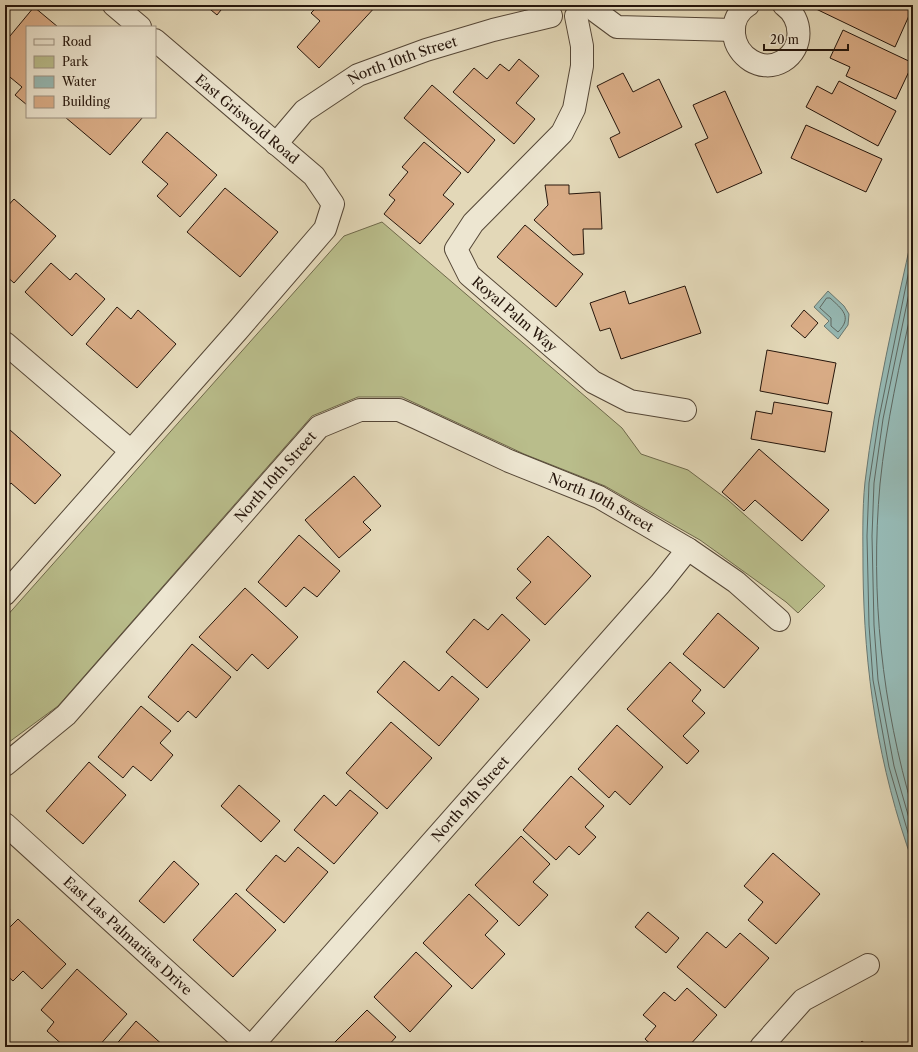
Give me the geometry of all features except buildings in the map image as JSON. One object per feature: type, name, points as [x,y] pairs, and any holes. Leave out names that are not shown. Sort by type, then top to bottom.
[{"type":"street","points":[[114,5],[139,26]]},
{"type":"street","points":[[748,5],[739,13],[735,21],[734,41],[738,50],[745,58],[753,63],[763,65],[782,62],[793,51],[799,38],[799,28],[796,18],[784,5]]},
{"type":"street","name":"North 10th Street","points":[[276,144],[304,111],[358,75],[426,50],[485,32],[544,10],[564,19],[586,10]]},
{"type":"street","points":[[586,10],[617,28],[734,30]]},
{"type":"street","name":"Royal Palm Way","points":[[586,10],[582,46],[582,66],[574,109],[562,133],[473,223],[456,249],[469,275],[593,382],[630,400],[685,410]]},
{"type":"street","name":"East Griswold Road","points":[[131,451],[325,229],[333,204],[314,176],[156,41]]},
{"type":"street","points":[[5,343],[131,451],[5,594]]},
{"type":"street","name":"North 10th Street","points":[[5,765],[66,715],[320,427],[360,410],[399,410],[509,462],[599,497],[688,549],[736,582],[779,620]]},
{"type":"street","name":"North 9th Street","points":[[250,1047],[660,584],[688,549]]},
{"type":"street","name":"East Las Palmaritas Drive","points":[[5,824],[250,1047]]},
{"type":"street","points":[[761,1047],[803,1000],[868,965]]},
{"type":"green space","points":[[382,222],[622,428],[641,454],[688,470],[728,500],[825,586],[798,613],[786,602],[700,540],[605,486],[524,454],[402,397],[358,397],[312,416],[58,706],[5,745],[5,618],[344,236]]},
{"type":"water","points":[[913,232],[913,863],[891,790],[875,718],[866,644],[863,569],[863,503],[874,419]]},
{"type":"water","points":[[828,291],[844,306],[849,314],[848,325],[838,339],[824,326],[829,321],[814,307]]}]
